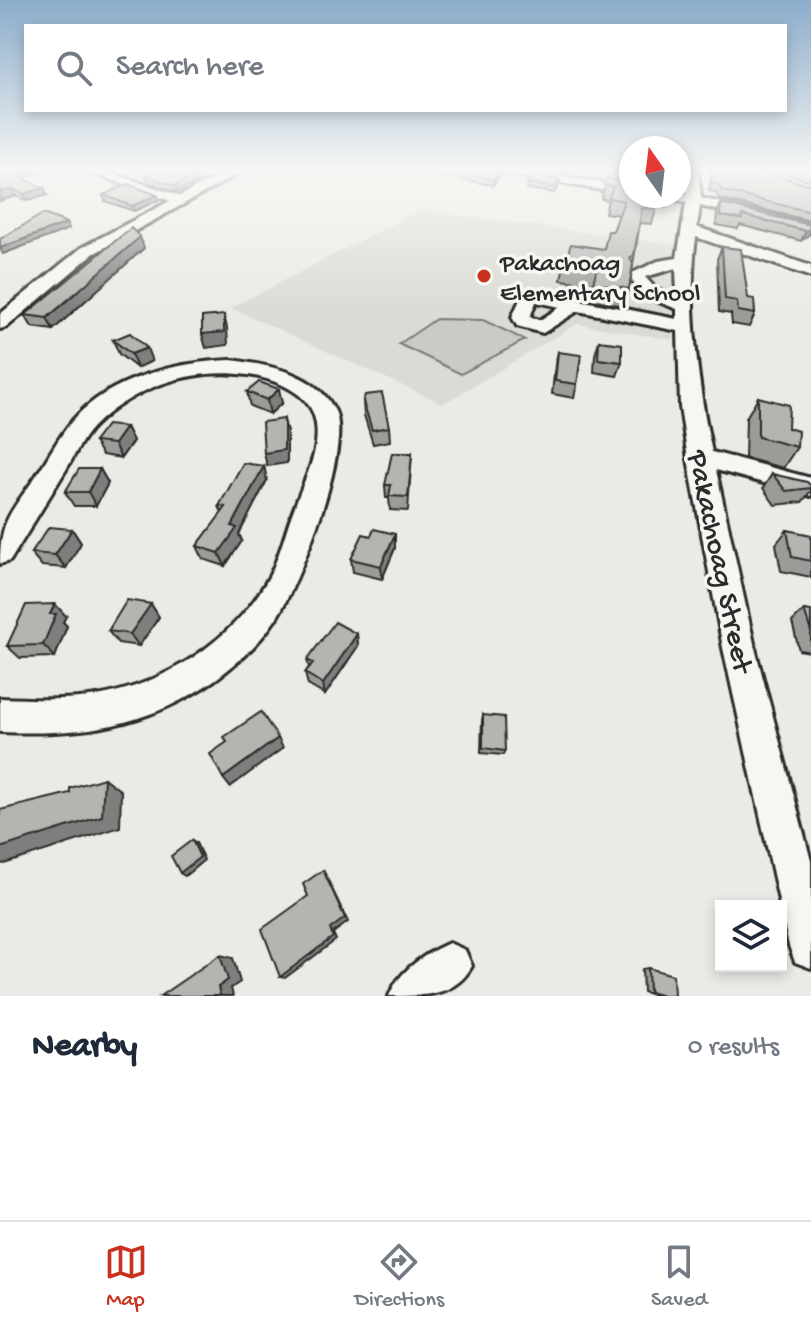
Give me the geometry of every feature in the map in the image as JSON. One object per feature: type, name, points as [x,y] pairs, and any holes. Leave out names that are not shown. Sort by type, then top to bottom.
[{"type":"street","points":[[0,323],[87,251],[151,215]]},
{"type":"street","name":"Pakachoag Street","points":[[687,215],[690,230],[684,263],[691,407],[739,648],[811,946]]},
{"type":"street","points":[[757,215],[811,229]]},
{"type":"street","points":[[690,230],[811,272]]},
{"type":"street","points":[[684,263],[664,264],[636,275],[638,283],[687,316]]},
{"type":"street","points":[[572,307],[687,316]]},
{"type":"street","points":[[0,553],[82,424],[98,409],[130,390],[161,377],[198,369],[245,368],[295,383],[321,405],[327,419],[325,455],[281,585],[252,627],[228,651],[159,692],[98,713],[53,717],[0,715]]},
{"type":"street","points":[[700,459],[731,464],[811,487]]},
{"type":"street","points":[[412,996],[449,966]]},
{"type":"shaded area","name":"Pakachoag Elementary School","points":[[409,215],[461,215],[679,245],[673,340],[577,324],[443,404],[231,308]]},
{"type":"shaded area","points":[[436,319],[483,320],[525,340],[461,374],[399,344]]},
{"type":"building","points":[[40,215],[67,223],[0,248],[0,239]]},
{"type":"building","points":[[619,215],[641,215],[634,255],[630,258],[633,264],[629,289],[593,283],[597,268],[564,264],[571,244],[604,249],[608,231],[613,231]]},
{"type":"building","points":[[742,215],[742,219],[720,216]]},
{"type":"building","points":[[744,215],[770,215],[811,225],[806,231]]},
{"type":"building","points":[[131,228],[140,237],[47,318],[25,315]]},
{"type":"building","points":[[722,247],[741,249],[748,298],[754,299],[755,314],[738,311],[737,301],[725,299]]},
{"type":"building","points":[[224,315],[224,332],[202,334],[202,317]]},
{"type":"building","points":[[130,333],[147,348],[131,354],[113,340]]},
{"type":"building","points":[[599,341],[622,344],[622,362],[598,359]]},
{"type":"building","points":[[558,352],[581,355],[577,384],[555,381]]},
{"type":"building","points":[[259,382],[279,389],[267,400],[247,392]]},
{"type":"building","points":[[382,393],[389,427],[372,430],[363,401],[365,395]]},
{"type":"building","points":[[758,397],[789,405],[788,428],[798,431],[797,447],[758,437]]},
{"type":"building","points":[[284,419],[284,450],[264,453],[262,422]]},
{"type":"building","points":[[107,425],[126,427],[114,444],[94,442]]},
{"type":"building","points":[[392,453],[412,453],[408,497],[389,496],[391,485],[385,485]]},
{"type":"building","points":[[243,463],[264,466],[232,526],[237,528],[219,553],[197,546],[226,507],[219,506]]},
{"type":"building","points":[[79,469],[100,469],[88,492],[65,492]]},
{"type":"building","points":[[772,474],[807,482],[811,488],[786,491]]},
{"type":"building","points":[[49,527],[72,529],[55,555],[31,553]]},
{"type":"building","points":[[374,529],[395,534],[381,566],[351,559],[363,534],[371,536]]},
{"type":"building","points":[[787,530],[811,535],[811,561],[792,557]]},
{"type":"building","points":[[127,600],[151,604],[130,634],[108,631]]},
{"type":"building","points":[[55,604],[50,614],[56,614],[43,645],[7,646],[26,605]]},
{"type":"building","points":[[804,610],[811,611],[811,632]]},
{"type":"building","points":[[335,622],[357,634],[323,684],[305,673],[313,663],[307,660]]},
{"type":"building","points":[[261,712],[278,738],[223,778],[210,754],[227,742],[224,737]]},
{"type":"building","points":[[483,715],[504,717],[505,751],[483,748]]},
{"type":"building","points":[[104,778],[102,816],[0,848],[0,810],[70,793],[70,788]]},
{"type":"building","points":[[192,840],[200,857],[180,873],[171,856]]},
{"type":"building","points":[[323,870],[345,918],[330,929],[333,937],[280,977],[262,929],[308,896],[303,884]]},
{"type":"building","points":[[220,955],[228,980],[218,987],[220,996],[160,996]]},
{"type":"building","points":[[648,968],[673,975],[674,996],[649,992]]},
{"type":"place","name":"Pakachoag Elementary School","points":[[484,276]]}]
